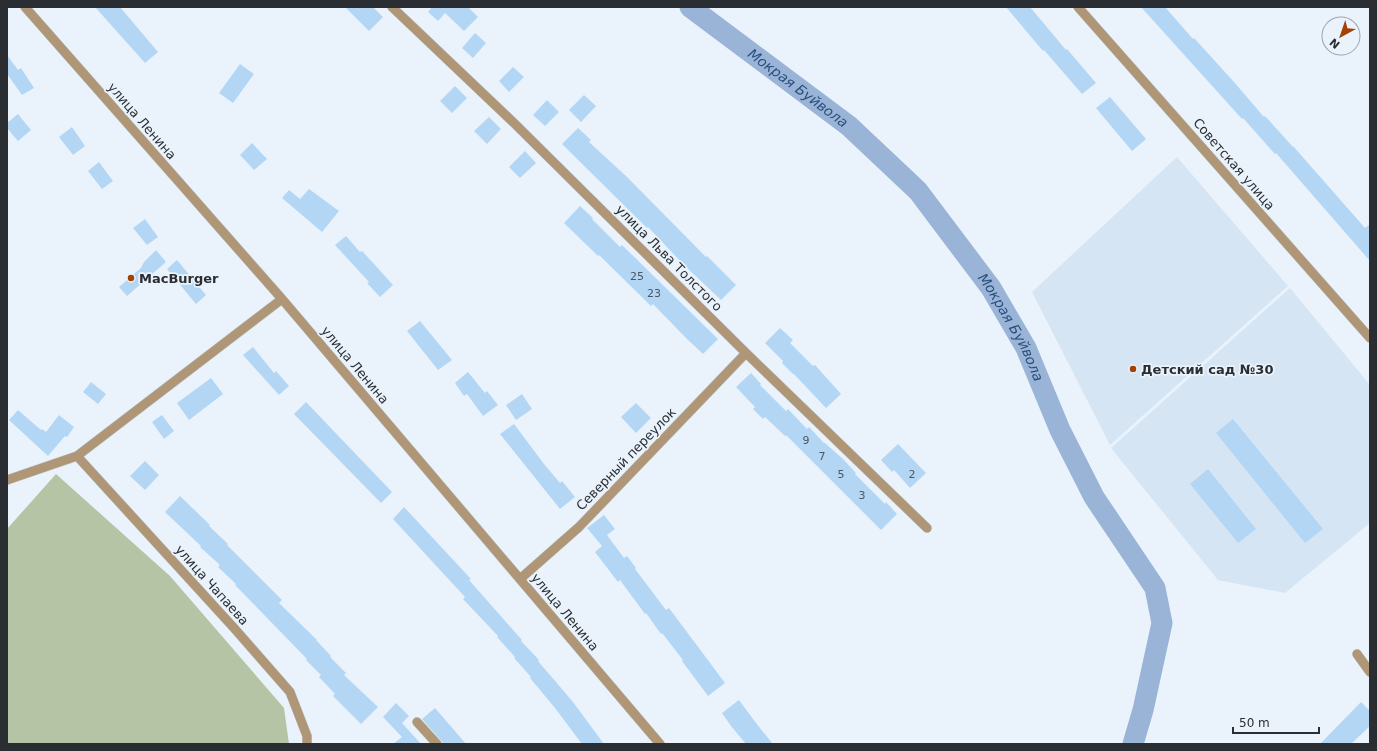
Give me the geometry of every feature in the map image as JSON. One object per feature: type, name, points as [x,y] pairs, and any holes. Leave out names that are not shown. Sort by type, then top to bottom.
[{"type":"street","name":"улица Ленина","points":[[25,7],[282,299],[660,744]]},
{"type":"street","name":"улица Льва Толстого","points":[[392,7],[514,123],[746,353],[927,528]]},
{"type":"street","name":"Советская улица","points":[[1078,7],[1370,338]]},
{"type":"street","points":[[7,480],[77,456],[282,299]]},
{"type":"street","name":"Северный переулок","points":[[520,579],[578,528],[746,353]]},
{"type":"street","name":"улица Чапаева","points":[[77,456],[229,622],[290,692],[307,736],[307,744]]},
{"type":"street","points":[[1357,654],[1370,672]]},
{"type":"street","points":[[417,722],[436,744]]},
{"type":"shaded area","name":"Детский сад №30","points":[[1177,157],[1288,286],[1110,445],[1032,292]]},
{"type":"shaded area","points":[[1290,288],[1370,385],[1370,523],[1285,593],[1218,580],[1111,448]]},
{"type":"green space","points":[[56,474],[170,576],[284,708],[289,744],[7,744],[7,529]]},
{"type":"building","points":[[95,7],[120,7],[158,52],[145,63]]},
{"type":"building","points":[[345,7],[373,7],[383,17],[369,31]]},
{"type":"building","points":[[432,7],[468,7],[478,17],[464,31],[445,13],[438,21],[428,12]]},
{"type":"building","points":[[1006,7],[1030,7],[1096,83],[1082,94]]},
{"type":"building","points":[[1141,7],[1165,7],[1264,117],[1265,116],[1293,146],[1365,228],[1370,224],[1370,261],[1276,153],[1275,154],[1243,118],[1242,119]]},
{"type":"building","points":[[475,33],[486,43],[473,58],[462,48]]},
{"type":"building","points":[[7,55],[18,70],[21,68],[34,88],[22,95],[7,74]]},
{"type":"building","points":[[240,64],[254,74],[233,103],[219,93]]},
{"type":"building","points":[[513,67],[524,77],[509,92],[499,81]]},
{"type":"building","points":[[455,86],[467,98],[452,113],[440,101]]},
{"type":"building","points":[[584,95],[596,106],[581,122],[569,110]]},
{"type":"building","points":[[1110,97],[1146,139],[1132,151],[1096,108]]},
{"type":"building","points":[[547,100],[559,112],[545,126],[533,115]]},
{"type":"building","points":[[18,114],[31,130],[18,141],[7,128],[7,123]]},
{"type":"building","points":[[489,117],[501,129],[487,144],[474,131]]},
{"type":"building","points":[[72,127],[85,146],[73,155],[59,137]]},
{"type":"building","points":[[578,128],[591,140],[589,142],[627,177],[706,257],[707,256],[736,285],[721,300],[562,144]]},
{"type":"building","points":[[252,143],[267,159],[254,170],[240,155]]},
{"type":"building","points":[[525,151],[536,163],[520,178],[509,167]]},
{"type":"building","points":[[99,162],[113,181],[102,189],[88,171]]},
{"type":"building","points":[[309,189],[339,211],[322,232],[282,198],[289,190],[300,199]]},
{"type":"building","points":[[580,206],[620,247],[622,245],[718,339],[703,354],[653,304],[651,306],[564,223]]},
{"type":"building","points":[[145,219],[158,237],[147,245],[133,228]]},
{"type":"building","points":[[346,236],[393,285],[380,297],[367,283],[369,282],[335,245]]},
{"type":"building","points":[[156,250],[166,262],[127,296],[119,287],[141,268],[144,262]]},
{"type":"building","points":[[177,260],[206,295],[196,304],[167,269]]},
{"type":"building","points":[[420,321],[452,360],[438,370],[407,331]]},
{"type":"building","points":[[780,328],[793,340],[790,343],[813,366],[815,365],[841,394],[826,408],[782,363],[783,361],[765,343]]},
{"type":"building","points":[[253,347],[274,373],[276,371],[289,386],[279,395],[243,355]]},
{"type":"building","points":[[468,372],[485,393],[487,391],[498,405],[483,416],[467,394],[464,396],[455,383]]},
{"type":"building","points":[[751,373],[761,384],[760,385],[786,411],[788,409],[807,429],[809,427],[824,443],[843,459],[856,473],[855,474],[885,504],[886,502],[897,514],[881,530],[786,435],[785,436],[765,417],[763,419],[753,409],[755,407],[736,387]]},
{"type":"building","points":[[211,378],[223,394],[189,420],[177,403]]},
{"type":"building","points":[[91,382],[106,394],[98,404],[83,392]]},
{"type":"building","points":[[522,394],[532,409],[516,420],[506,405]]},
{"type":"building","points":[[306,402],[392,492],[381,503],[294,414]]},
{"type":"building","points":[[636,403],[651,418],[636,433],[621,417]]},
{"type":"building","points":[[18,410],[41,430],[42,429],[46,432],[59,415],[74,427],[67,437],[65,436],[48,456],[9,420]]},
{"type":"building","points":[[162,415],[174,431],[164,439],[152,422]]},
{"type":"building","points":[[1233,419],[1323,529],[1305,543],[1216,433]]},
{"type":"building","points":[[514,424],[544,464],[560,483],[562,481],[575,497],[560,509],[500,434]]},
{"type":"building","points":[[898,444],[926,473],[910,488],[894,470],[892,472],[881,460]]},
{"type":"building","points":[[145,461],[159,475],[145,490],[130,476]]},
{"type":"building","points":[[1208,469],[1256,529],[1238,543],[1190,484]]},
{"type":"building","points":[[180,496],[282,600],[279,603],[317,640],[331,656],[330,657],[346,673],[344,675],[378,707],[361,724],[333,696],[335,694],[319,677],[321,675],[306,660],[307,659],[218,567],[220,565],[165,512]]},
{"type":"building","points":[[404,507],[471,579],[469,580],[539,660],[538,661],[573,702],[604,744],[582,744],[530,678],[531,677],[497,637],[498,636],[463,599],[465,597],[393,519]]},
{"type":"building","points":[[604,515],[615,529],[607,535],[624,558],[627,556],[666,610],[669,608],[725,683],[708,696],[662,633],[661,634],[646,613],[645,614],[620,580],[618,582],[595,552],[602,546],[587,528]]},
{"type":"building","points":[[739,700],[773,744],[746,744],[731,726],[722,713]]},
{"type":"building","points":[[1361,702],[1370,711],[1370,726],[1351,744],[1320,744]]},
{"type":"building","points":[[396,703],[409,716],[402,723],[421,744],[393,744],[402,737],[383,717]]},
{"type":"building","points":[[435,708],[466,744],[444,744],[422,719]]},
{"type":"waterway","name":"Мокрая Буйвола","points":[[690,7],[849,126],[918,191],[991,288],[1026,348],[1060,430],[1094,497],[1155,588],[1162,623],[1143,710],[1133,744]]},
{"type":"place","name":"MacBurger","points":[[131,278]]},
{"type":"place","name":"Детский сад №30","points":[[1133,369]]}]
